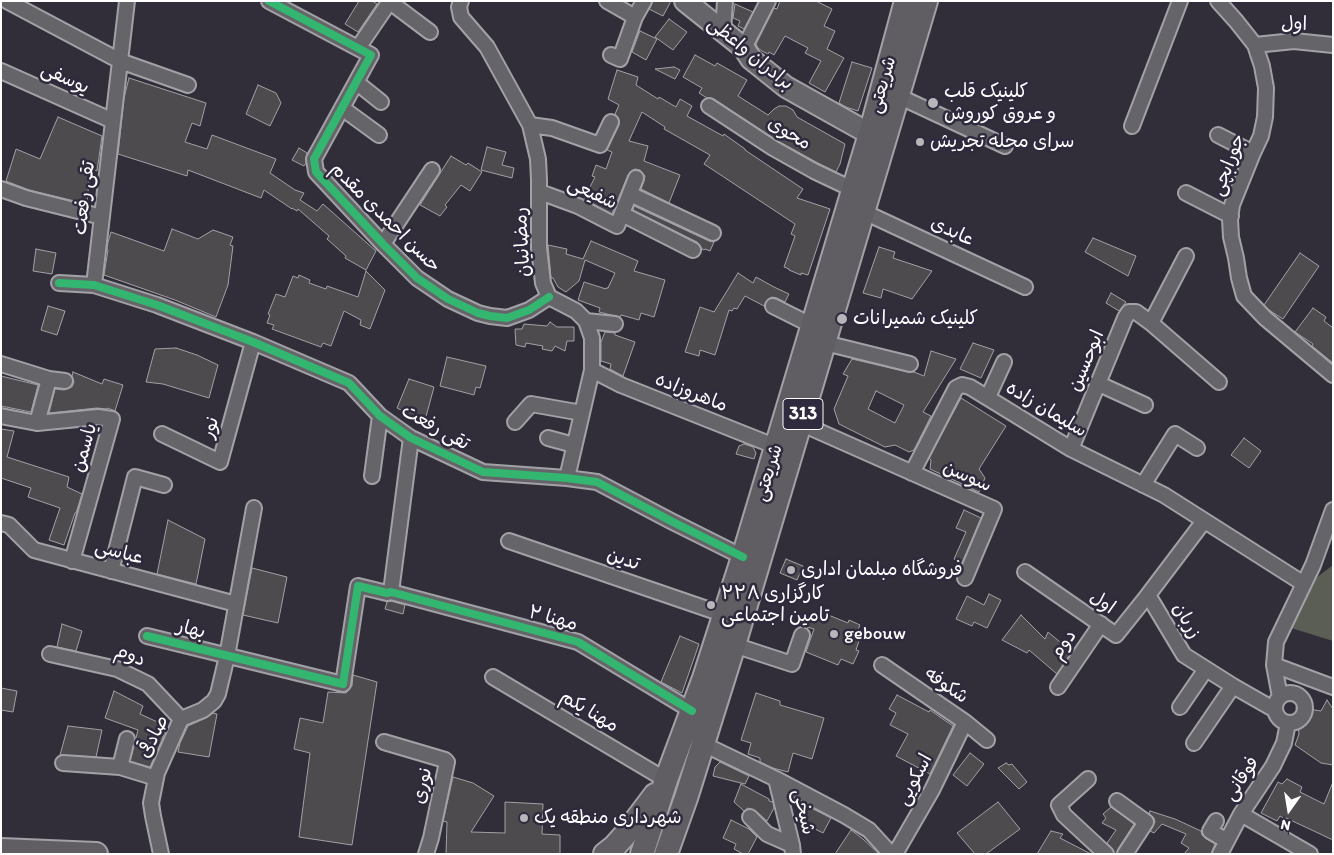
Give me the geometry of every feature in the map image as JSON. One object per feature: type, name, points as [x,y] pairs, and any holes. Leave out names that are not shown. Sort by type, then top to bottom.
[{"type":"main road","name":"برادران واعظی","points":[[685,1],[744,48],[751,59],[786,87],[870,134]]},
{"type":"main road","name":"شریعتی","points":[[666,854],[686,798],[734,645],[800,423],[852,189],[870,134],[906,1]]},
{"type":"main road","name":"شریعتی","points":[[642,854],[653,817],[725,615],[776,447],[864,212],[926,1]]},
{"type":"main road","points":[[605,854],[624,836],[666,780]]},
{"type":"main road","points":[[681,854],[680,846],[686,798]]},
{"type":"main road","points":[[653,817],[655,833],[658,836],[666,834],[676,826]]},
{"type":"main road","points":[[1,850],[96,854]]},
{"type":"street","points":[[7,1],[120,61],[188,85]]},
{"type":"street","name":"تقی رفعت","points":[[127,1],[94,285],[157,305],[253,342],[349,383],[380,416],[411,438],[483,472],[597,482],[743,558]]},
{"type":"street","points":[[269,1],[358,48],[390,2],[430,32]]},
{"type":"street","name":"رمضانیان","points":[[461,1],[459,8],[461,17],[487,48],[530,125],[538,159],[539,248],[543,284],[549,297],[576,311],[586,321]]},
{"type":"street","points":[[606,1],[635,17]]},
{"type":"street","points":[[611,55],[620,59],[635,17],[644,1]]},
{"type":"street","points":[[723,32],[725,1]]},
{"type":"street","points":[[744,48],[768,1]]},
{"type":"street","points":[[1132,126],[1180,1]]},
{"type":"street","name":"جورابچی","points":[[1218,1],[1255,45],[1262,66],[1266,88],[1265,117],[1260,136],[1232,205],[1231,237],[1244,296],[1265,318],[1333,376]]},
{"type":"street","name":"اول","points":[[1255,45],[1294,41],[1333,45]]},
{"type":"street","name":"حسن احمدی مقدم","points":[[358,48],[371,55],[314,159],[316,172],[417,278],[448,299],[484,314],[507,318],[529,310],[549,297]]},
{"type":"street","name":"یوسفی","points":[[1,71],[113,121]]},
{"type":"street","points":[[356,82],[381,102]]},
{"type":"street","points":[[898,96],[1005,146]]},
{"type":"street","name":"محوی","points":[[709,106],[773,148],[814,171],[852,189]]},
{"type":"street","points":[[342,108],[379,135]]},
{"type":"street","points":[[530,125],[552,128],[600,145],[611,122]]},
{"type":"street","points":[[1218,135],[1252,153]]},
{"type":"street","points":[[383,244],[432,170]]},
{"type":"street","name":"شفیعی","points":[[539,192],[578,206],[617,226],[636,178]]},
{"type":"street","points":[[1,189],[26,198],[102,217]]},
{"type":"street","points":[[1186,193],[1231,216]]},
{"type":"street","name":"شفیعی","points":[[630,194],[713,232]]},
{"type":"street","name":"عابدی","points":[[864,212],[1025,287]]},
{"type":"street","name":"شفیعی","points":[[622,214],[693,250]]},
{"type":"street","points":[[1151,323],[1186,256]]},
{"type":"street","points":[[59,283],[94,285]]},
{"type":"street","points":[[774,306],[819,334],[910,364]]},
{"type":"street","name":"ابوحسین","points":[[1071,448],[1097,383],[1129,312],[1136,312],[1151,323],[1220,382]]},
{"type":"street","points":[[567,478],[592,370],[592,338],[586,321],[615,324]]},
{"type":"street","name":"نور","points":[[162,434],[220,462],[253,342]]},
{"type":"street","points":[[988,398],[1004,362]]},
{"type":"street","points":[[1,364],[49,379],[65,381]]},
{"type":"street","name":"ماهروزاده","points":[[592,370],[622,385],[776,447]]},
{"type":"street","points":[[37,422],[49,379]]},
{"type":"street","points":[[1097,383],[1145,405]]},
{"type":"street","name":"سلیمان زاده","points":[[912,474],[956,388],[962,385],[970,387],[1071,448],[1164,495],[1304,584]]},
{"type":"street","points":[[515,422],[531,404],[582,413]]},
{"type":"street","name":"یاسمن","points":[[1,416],[37,422],[98,416],[112,419],[72,561]]},
{"type":"street","points":[[372,476],[380,416]]},
{"type":"street","points":[[800,423],[912,474]]},
{"type":"street","points":[[1143,485],[1175,434],[1197,448]]},
{"type":"street","points":[[391,592],[411,438]]},
{"type":"street","points":[[548,438],[574,445]]},
{"type":"street","name":"سوسن","points":[[912,474],[994,510],[965,578]]},
{"type":"street","points":[[111,571],[135,477],[164,484]]},
{"type":"street","name":"صادقی","points":[[161,854],[151,803],[157,773],[181,719],[203,710],[214,701],[221,682],[254,508]]},
{"type":"street","points":[[1278,703],[1285,694],[1294,694],[1304,704],[1304,714],[1297,721],[1288,723],[1279,719],[1274,665],[1276,642],[1313,565],[1333,510]]},
{"type":"street","name":"زربان","points":[[1204,521],[1148,595],[1184,655],[1233,686],[1278,703]]},
{"type":"street","name":"عباسی","points":[[1,523],[9,525],[34,550],[236,604]]},
{"type":"street","name":"تدین","points":[[509,541],[725,615]]},
{"type":"street","name":"اول","points":[[1025,572],[1116,635],[1148,595]]},
{"type":"street","name":"مهنا ۲","points":[[343,684],[358,586],[387,593],[391,592],[578,642],[692,711]]},
{"type":"street","name":"دوم","points":[[1058,687],[1100,624]]},
{"type":"street","points":[[734,645],[792,664],[802,634]]},
{"type":"street","name":"بهار","points":[[147,636],[343,684]]},
{"type":"street","name":"دوم","points":[[50,654],[116,669],[148,684],[181,719]]},
{"type":"street","name":"شکوفه","points":[[882,665],[965,722],[986,740]]},
{"type":"street","points":[[1274,665],[1333,687]]},
{"type":"street","points":[[1180,707],[1206,669]]},
{"type":"street","name":"مهنا یکم","points":[[494,677],[666,780]]},
{"type":"street","points":[[1194,743],[1233,686]]},
{"type":"street","name":"اسکویی","points":[[895,854],[932,790],[965,722]]},
{"type":"street","name":"فوقانی","points":[[1220,854],[1241,814],[1273,766],[1284,743],[1288,723]]},
{"type":"street","points":[[120,767],[127,740]]},
{"type":"street","name":"نوری","points":[[384,742],[447,762],[426,854]]},
{"type":"street","points":[[703,744],[776,779],[869,830],[891,854]]},
{"type":"street","points":[[64,763],[120,767],[156,778]]},
{"type":"street","name":"شیخی","points":[[776,779],[792,849]]},
{"type":"street","points":[[1088,779],[1059,805],[1064,814],[1106,854]]},
{"type":"street","points":[[1117,801],[1146,822],[1125,854]]},
{"type":"street","points":[[1241,814],[1310,854]]},
{"type":"street","points":[[750,817],[768,834],[792,849]]},
{"type":"street","points":[[1216,821],[1210,831],[1227,841]]},
{"type":"shaded area","points":[[1333,565],[1333,641],[1288,627],[1303,588]]},
{"type":"building","points":[[359,1],[372,1],[377,4],[358,32],[345,24]]},
{"type":"building","points":[[653,1],[671,1],[663,16],[649,9]]},
{"type":"building","points":[[780,1],[816,1],[832,9],[824,26],[835,31],[827,49],[844,58],[825,92],[809,83],[821,61],[805,53],[808,48],[785,36],[774,55],[762,51],[756,44],[774,8],[777,9]]},
{"type":"building","points":[[735,4],[753,12],[744,29],[738,26],[740,21],[733,18]]},
{"type":"building","points":[[669,19],[687,32],[673,50],[655,37]]},
{"type":"building","points":[[640,31],[657,39],[646,60],[632,52]]},
{"type":"building","points":[[695,55],[715,66],[717,63],[747,80],[738,96],[768,115],[779,106],[786,106],[793,110],[797,117],[845,144],[836,172],[778,141],[714,99],[707,98],[699,93],[702,88],[683,77]]},
{"type":"building","points":[[852,62],[872,68],[858,111],[839,103]]},
{"type":"building","points":[[674,67],[680,70],[675,79],[655,69]]},
{"type":"building","points":[[617,70],[638,77],[636,85],[658,99],[659,97],[676,107],[680,99],[692,106],[687,116],[723,136],[724,134],[803,189],[797,198],[830,209],[808,275],[801,273],[801,275],[784,267],[795,236],[791,234],[795,224],[704,164],[710,155],[664,129],[665,127],[642,112],[629,141],[648,146],[644,161],[680,175],[669,203],[641,189],[645,176],[640,170],[635,169],[628,175],[612,214],[584,199],[595,177],[592,176],[596,165],[606,169],[612,152],[607,150],[619,125],[618,117],[615,114],[619,105],[608,99]]},
{"type":"building","points":[[129,78],[206,103],[200,126],[192,123],[185,142],[207,149],[212,135],[276,159],[270,173],[295,190],[304,193],[300,200],[317,211],[323,204],[376,251],[366,270],[345,258],[346,256],[327,239],[329,236],[298,209],[297,211],[292,209],[264,190],[261,198],[188,170],[187,176],[118,154],[124,98]]},
{"type":"building","points":[[258,85],[276,93],[281,103],[270,126],[246,114]]},
{"type":"building","points":[[58,117],[102,136],[97,171],[90,168],[87,204],[29,190],[6,181],[16,149],[40,159]]},
{"type":"building","points":[[487,147],[506,152],[502,165],[514,168],[512,178],[481,170]]},
{"type":"building","points":[[299,148],[307,153],[304,166],[292,160]]},
{"type":"building","points":[[451,156],[466,165],[468,163],[482,172],[470,191],[461,185],[445,205],[447,207],[440,216],[420,205]]},
{"type":"building","points":[[634,206],[714,242],[710,251],[702,249],[697,242],[633,210]]},
{"type":"building","points":[[172,229],[198,239],[213,230],[233,237],[230,245],[233,246],[228,285],[216,317],[175,300],[104,275],[111,232],[164,251]]},
{"type":"building","points":[[1093,238],[1136,256],[1128,276],[1085,252]]},
{"type":"building","points":[[591,241],[638,261],[634,271],[665,280],[654,317],[641,313],[639,320],[621,315],[620,317],[599,312],[600,308],[578,300],[584,282],[606,289],[615,273],[585,260],[579,281],[566,292],[558,287],[553,278],[551,278],[548,245],[567,249],[566,254],[583,259]]},
{"type":"building","points":[[879,247],[895,252],[893,258],[932,271],[912,299],[883,289],[881,298],[863,293]]},
{"type":"building","points":[[36,249],[56,253],[52,274],[33,271]]},
{"type":"building","points":[[1300,253],[1319,266],[1283,319],[1264,305]]},
{"type":"building","points":[[366,271],[385,290],[370,329],[360,325],[361,320],[344,311],[331,346],[323,343],[321,347],[272,329],[274,325],[267,323],[270,315],[268,314],[276,294],[285,297],[293,276],[298,278],[299,275],[310,280],[309,283],[326,289],[327,286],[358,297]]},
{"type":"building","points":[[738,273],[753,283],[756,277],[789,294],[785,302],[772,297],[768,299],[764,306],[745,296],[737,309],[729,310],[715,355],[700,350],[699,356],[685,352],[700,307],[714,312]]},
{"type":"building","points":[[1111,293],[1126,302],[1119,311],[1106,303]]},
{"type":"building","points":[[48,306],[65,311],[57,335],[41,330]]},
{"type":"building","points":[[1313,308],[1326,317],[1324,321],[1333,328],[1333,363],[1312,346],[1313,344],[1295,332]]},
{"type":"building","points":[[550,322],[557,327],[574,327],[574,341],[567,341],[565,351],[555,346],[552,351],[542,349],[543,346],[526,343],[525,347],[516,345],[515,329],[522,329],[524,324],[547,326]]},
{"type":"building","points":[[605,332],[615,333],[615,335],[635,342],[623,376],[610,369],[611,364],[601,361],[601,342]]},
{"type":"building","points":[[973,343],[994,350],[981,378],[960,369]]},
{"type":"building","points":[[176,348],[218,365],[209,398],[163,384],[146,382],[155,349]]},
{"type":"building","points":[[931,351],[956,359],[923,412],[931,416],[914,450],[909,452],[895,445],[885,447],[839,424],[834,409],[848,376],[843,374],[852,359],[914,372],[924,376]],"holes":[[[876,391],[904,405],[895,423],[868,409]]]},
{"type":"building","points":[[447,357],[486,366],[480,388],[476,387],[474,395],[440,386]]},
{"type":"building","points":[[73,372],[102,384],[104,379],[123,385],[115,411],[108,408],[97,408],[49,413],[55,389],[64,390],[72,387],[74,382]]},
{"type":"building","points":[[1,376],[38,385],[31,412],[1,406]]},
{"type":"building","points":[[409,379],[434,387],[424,424],[407,419],[408,415],[404,415],[405,412],[397,408]]},
{"type":"building","points":[[961,398],[1006,426],[979,469],[985,478],[979,492],[930,469],[931,460],[929,458]]},
{"type":"building","points":[[1,429],[14,431],[7,457],[69,477],[67,487],[82,494],[64,545],[49,540],[60,508],[28,497],[31,488],[1,478]]},
{"type":"building","points":[[1244,438],[1261,451],[1249,468],[1231,455]]},
{"type":"building","points":[[744,444],[753,447],[756,453],[754,459],[736,454],[739,446]]},
{"type":"building","points":[[964,510],[981,518],[962,563],[954,559],[966,532],[956,528]]},
{"type":"building","points":[[168,520],[205,539],[196,584],[157,574]]},
{"type":"building","name":"فروشگاه مبلمان اداری","points":[[786,559],[803,566],[797,580],[780,573]]},
{"type":"building","points":[[252,568],[287,577],[278,623],[243,615]]},
{"type":"building","points":[[989,594],[1001,600],[987,628],[974,622],[972,626],[956,619],[967,596],[984,605]]},
{"type":"building","points":[[391,601],[405,605],[403,614],[385,609],[387,602]]},
{"type":"building","name":"gebouw","points":[[821,612],[848,623],[849,620],[860,625],[854,639],[859,641],[856,650],[859,651],[853,664],[841,659],[838,665],[806,652],[814,629],[807,627],[812,616],[818,618]]},
{"type":"building","points":[[1021,615],[1045,639],[1048,632],[1072,652],[1057,674],[1029,650],[1027,653],[1002,640]]},
{"type":"building","points":[[62,624],[82,631],[76,651],[57,647]]},
{"type":"building","points":[[680,636],[699,644],[682,693],[661,682]]},
{"type":"building","points":[[353,675],[377,682],[352,845],[299,837],[310,753],[294,749],[300,718],[323,723],[328,692],[346,693],[352,686]]},
{"type":"building","points":[[1,688],[17,691],[13,712],[1,710]]},
{"type":"building","points":[[114,691],[143,706],[140,714],[166,726],[150,767],[130,761],[138,730],[105,718]]},
{"type":"building","points":[[756,693],[780,701],[780,705],[824,718],[812,759],[793,753],[788,772],[773,768],[760,762],[760,758],[748,754],[751,743],[741,740]]},
{"type":"building","points":[[897,695],[929,712],[930,710],[953,726],[930,774],[896,756],[908,734],[890,725],[896,713],[889,709]]},
{"type":"building","points":[[1327,700],[1333,709],[1333,765],[1321,763],[1295,745],[1299,734],[1296,707],[1321,711]]},
{"type":"building","points":[[213,713],[217,714],[209,757],[178,752],[188,726]]},
{"type":"building","points":[[68,726],[102,730],[96,757],[60,755]]},
{"type":"building","points":[[970,753],[984,764],[967,786],[953,775]]},
{"type":"building","points":[[720,762],[749,776],[745,784],[713,776],[715,767]]},
{"type":"building","points":[[1006,763],[1012,764],[1027,782],[1019,789],[998,768]]},
{"type":"building","name":"شهرداری منطقه یک","points":[[453,777],[473,783],[494,796],[471,832],[505,833],[505,802],[543,804],[542,834],[560,835],[560,854],[446,854],[447,822],[443,821]]},
{"type":"building","points":[[1287,779],[1302,787],[1300,792],[1324,804],[1333,782],[1333,840],[1286,818],[1280,816],[1277,821],[1261,813],[1278,782],[1282,784]]},
{"type":"building","points":[[741,784],[773,802],[774,808],[767,821],[756,811],[748,808],[744,811],[734,802]]},
{"type":"building","points":[[998,802],[1020,829],[986,854],[975,854],[957,833]]},
{"type":"building","points":[[805,805],[831,818],[823,833],[797,820]]},
{"type":"building","points":[[1111,807],[1134,824],[1116,854],[1107,843],[1116,830],[1102,823],[1106,818],[1103,814]]},
{"type":"building","points":[[1150,811],[1175,819],[1201,831],[1205,838],[1215,844],[1211,854],[1184,854],[1189,848],[1181,843],[1186,834],[1162,824],[1154,833],[1150,831],[1155,822],[1149,813]]},
{"type":"building","points":[[731,820],[749,829],[757,837],[748,854],[743,854],[734,849],[736,844],[723,838]]},
{"type":"building","points":[[851,830],[863,839],[879,854],[835,854]]},
{"type":"building","points":[[1051,831],[1063,834],[1060,838],[1091,854],[1037,854]]},
{"type":"cycle path","points":[[269,1],[371,55],[314,159],[316,172],[383,244],[417,278],[448,299],[478,313],[507,318],[529,310],[549,297]]},
{"type":"cycle path","points":[[59,283],[94,285],[157,305],[253,342],[349,383],[380,416],[411,438],[483,472],[597,482],[743,557]]},
{"type":"cycle path","points":[[147,636],[343,684],[358,586],[387,593],[391,592],[578,642],[692,711]]},
{"type":"place","name":"کلینیک قلب و عروق کوروش","points":[[933,103]]},
{"type":"place","name":"سرای محله تجریش","points":[[920,142]]},
{"type":"place","name":"کلینیک شمیرانات","points":[[842,319]]},
{"type":"place","name":"فروشگاه مبلمان اداری","points":[[791,570]]},
{"type":"place","name":"کارگزاری ٣٣٨ تامین اجتماعی","points":[[711,605]]},
{"type":"place","name":"gebouw","points":[[834,634]]},
{"type":"place","name":"شهرداری منطقه یک","points":[[524,818]]}]
